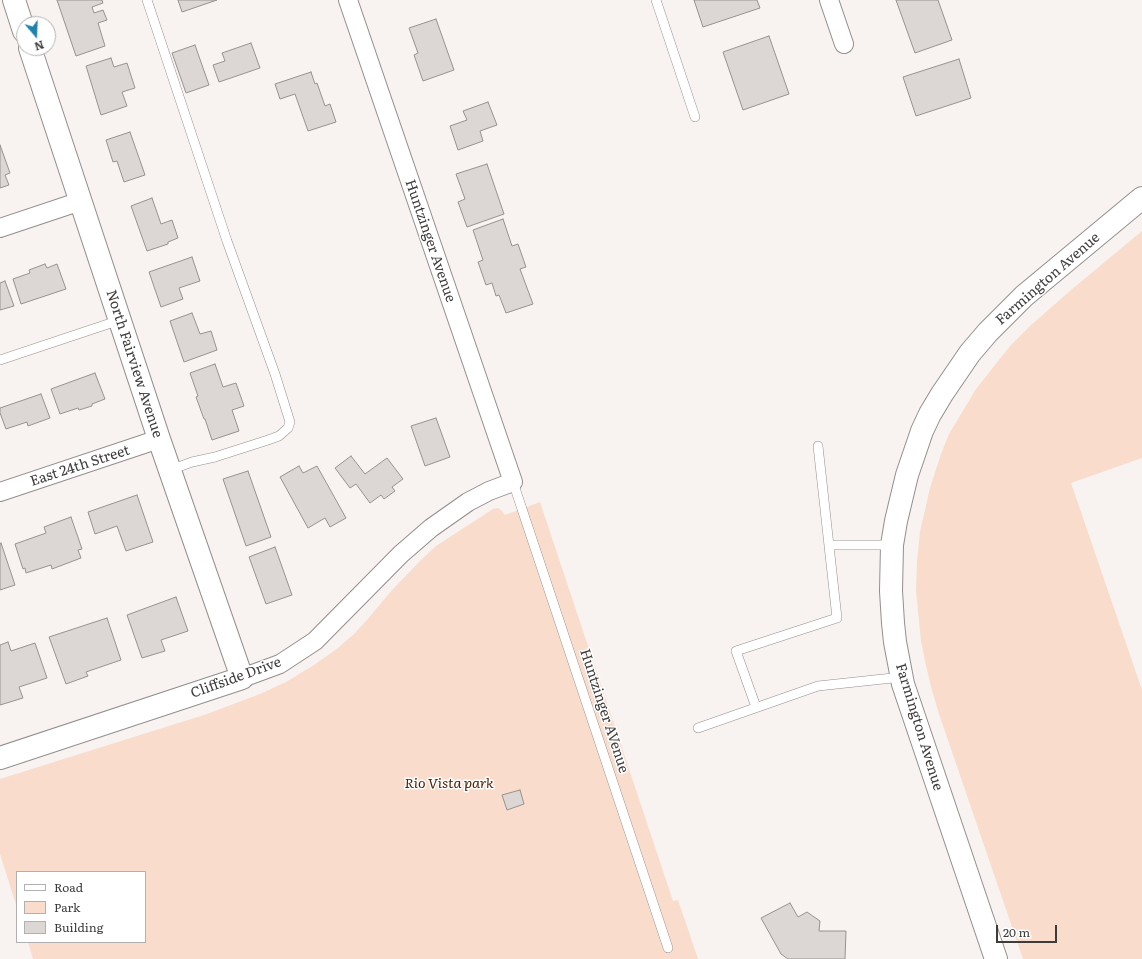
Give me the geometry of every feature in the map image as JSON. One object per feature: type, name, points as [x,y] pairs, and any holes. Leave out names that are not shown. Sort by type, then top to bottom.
[{"type":"street","points":[[14,0],[19,16]]},
{"type":"street","name":"Huntzinger Avenue","points":[[348,0],[513,482]]},
{"type":"street","points":[[829,0],[844,44]]},
{"type":"street","name":"North Fairview Avenue","points":[[33,56],[159,439],[242,678]]},
{"type":"street","name":"Farmington Avenue","points":[[996,959],[906,695],[902,677],[893,623],[891,572],[892,545],[902,492],[914,453],[930,414],[955,373],[970,353],[988,332],[1024,296],[1142,198]]},
{"type":"street","points":[[0,228],[81,201]]},
{"type":"street","name":"East 24th Street","points":[[0,492],[159,439]]},
{"type":"street","name":"Cliffside Drive","points":[[0,758],[280,664],[315,641],[401,554],[432,528],[468,502],[488,490],[513,482]]},
{"type":"lane","points":[[147,0],[227,240],[276,374],[290,422],[288,428],[279,436],[170,470]]},
{"type":"lane","points":[[656,0],[695,117]]},
{"type":"lane","points":[[0,360],[120,320]]},
{"type":"lane","points":[[756,707],[736,651],[837,618],[818,446]]},
{"type":"lane","name":"Huntzinger AVenue","points":[[513,482],[668,948]]},
{"type":"lane","points":[[829,545],[892,545]]},
{"type":"lane","points":[[698,728],[818,686],[902,677]]},
{"type":"green space","points":[[1142,231],[1142,458],[1071,483],[1142,690],[1142,959],[1023,959],[931,687],[921,641],[916,591],[920,532],[930,488],[941,454],[949,434],[976,389],[1010,346],[1030,326]]},
{"type":"green space","name":"Rio Vista park","points":[[540,502],[673,901],[678,900],[698,959],[33,959],[28,943],[146,943],[146,871],[16,871],[16,905],[0,854],[0,779],[207,714],[260,694],[286,682],[314,665],[338,648],[354,634],[392,590],[436,546],[493,509],[498,508],[505,515]]},
{"type":"building","points":[[57,0],[102,0],[103,3],[92,7],[94,13],[103,10],[107,20],[98,23],[105,46],[76,56]]},
{"type":"building","points":[[178,0],[217,0],[182,12]]},
{"type":"building","points":[[694,0],[757,0],[760,8],[703,27]]},
{"type":"building","points":[[896,0],[938,0],[952,40],[915,53]]},
{"type":"building","points":[[436,19],[454,70],[423,81],[414,55],[418,53],[409,28]]},
{"type":"building","points":[[769,36],[789,94],[743,110],[723,52]]},
{"type":"building","points":[[251,43],[260,68],[219,82],[213,65],[225,61],[222,53]]},
{"type":"building","points":[[195,45],[209,85],[186,93],[172,53]]},
{"type":"building","points":[[111,58],[114,67],[127,63],[135,88],[122,92],[127,106],[101,115],[86,66]]},
{"type":"building","points":[[959,59],[971,98],[916,116],[903,77]]},
{"type":"building","points":[[311,72],[315,84],[317,83],[325,106],[330,104],[336,122],[308,131],[295,94],[280,99],[275,84]]},
{"type":"building","points":[[488,102],[497,125],[480,131],[483,141],[458,150],[450,126],[467,120],[463,111]]},
{"type":"building","points":[[130,132],[145,175],[124,182],[117,161],[113,162],[106,140]]},
{"type":"building","points":[[0,145],[10,173],[5,175],[9,185],[0,188]]},
{"type":"building","points":[[487,164],[504,214],[467,227],[458,202],[465,199],[456,174]]},
{"type":"building","points":[[152,198],[161,224],[172,220],[178,238],[168,242],[168,244],[147,251],[131,206]]},
{"type":"building","points":[[503,219],[512,246],[518,244],[526,267],[520,269],[533,304],[506,313],[499,295],[496,296],[492,283],[486,285],[478,262],[483,260],[473,230]]},
{"type":"building","points":[[192,257],[200,281],[179,288],[183,299],[161,307],[149,272]]},
{"type":"building","points":[[45,264],[47,268],[57,264],[66,289],[21,304],[13,279],[30,273],[29,270]]},
{"type":"building","points":[[5,281],[14,306],[0,310],[0,283]]},
{"type":"building","points":[[192,313],[200,334],[211,331],[217,350],[184,362],[170,321]]},
{"type":"building","points":[[215,364],[223,387],[236,383],[244,406],[232,410],[239,431],[212,440],[196,397],[198,396],[190,373]]},
{"type":"building","points":[[95,373],[105,399],[92,404],[92,406],[79,410],[78,408],[60,414],[51,389]]},
{"type":"building","points":[[41,394],[50,418],[28,426],[27,422],[6,429],[0,413],[0,408]]},
{"type":"building","points":[[436,418],[450,457],[425,466],[411,426]]},
{"type":"building","points":[[351,456],[365,474],[387,458],[403,479],[392,487],[395,491],[384,499],[381,495],[370,503],[356,484],[350,488],[335,468]]},
{"type":"building","points":[[299,466],[303,473],[317,466],[346,518],[330,527],[325,518],[308,528],[280,477]]},
{"type":"building","points":[[248,471],[271,537],[246,546],[223,479]]},
{"type":"building","points":[[137,495],[153,542],[126,551],[117,526],[95,534],[88,512]]},
{"type":"building","points":[[71,517],[82,549],[78,550],[81,558],[52,569],[51,565],[26,573],[25,568],[23,569],[15,544],[46,533],[44,527]]},
{"type":"building","points":[[1,543],[15,585],[0,590],[0,544]]},
{"type":"building","points":[[275,547],[292,595],[266,604],[249,557]]},
{"type":"building","points":[[176,597],[188,631],[161,640],[165,651],[142,658],[127,615]]},
{"type":"building","points":[[107,618],[121,660],[86,672],[88,676],[66,684],[49,637]]},
{"type":"building","points":[[8,642],[11,651],[35,643],[47,678],[19,687],[23,698],[0,705],[0,645]]},
{"type":"building","points":[[520,790],[524,804],[507,810],[502,795]]},
{"type":"building","points":[[790,903],[798,917],[807,912],[820,921],[819,931],[846,931],[845,959],[788,959],[781,954],[761,918]]}]
